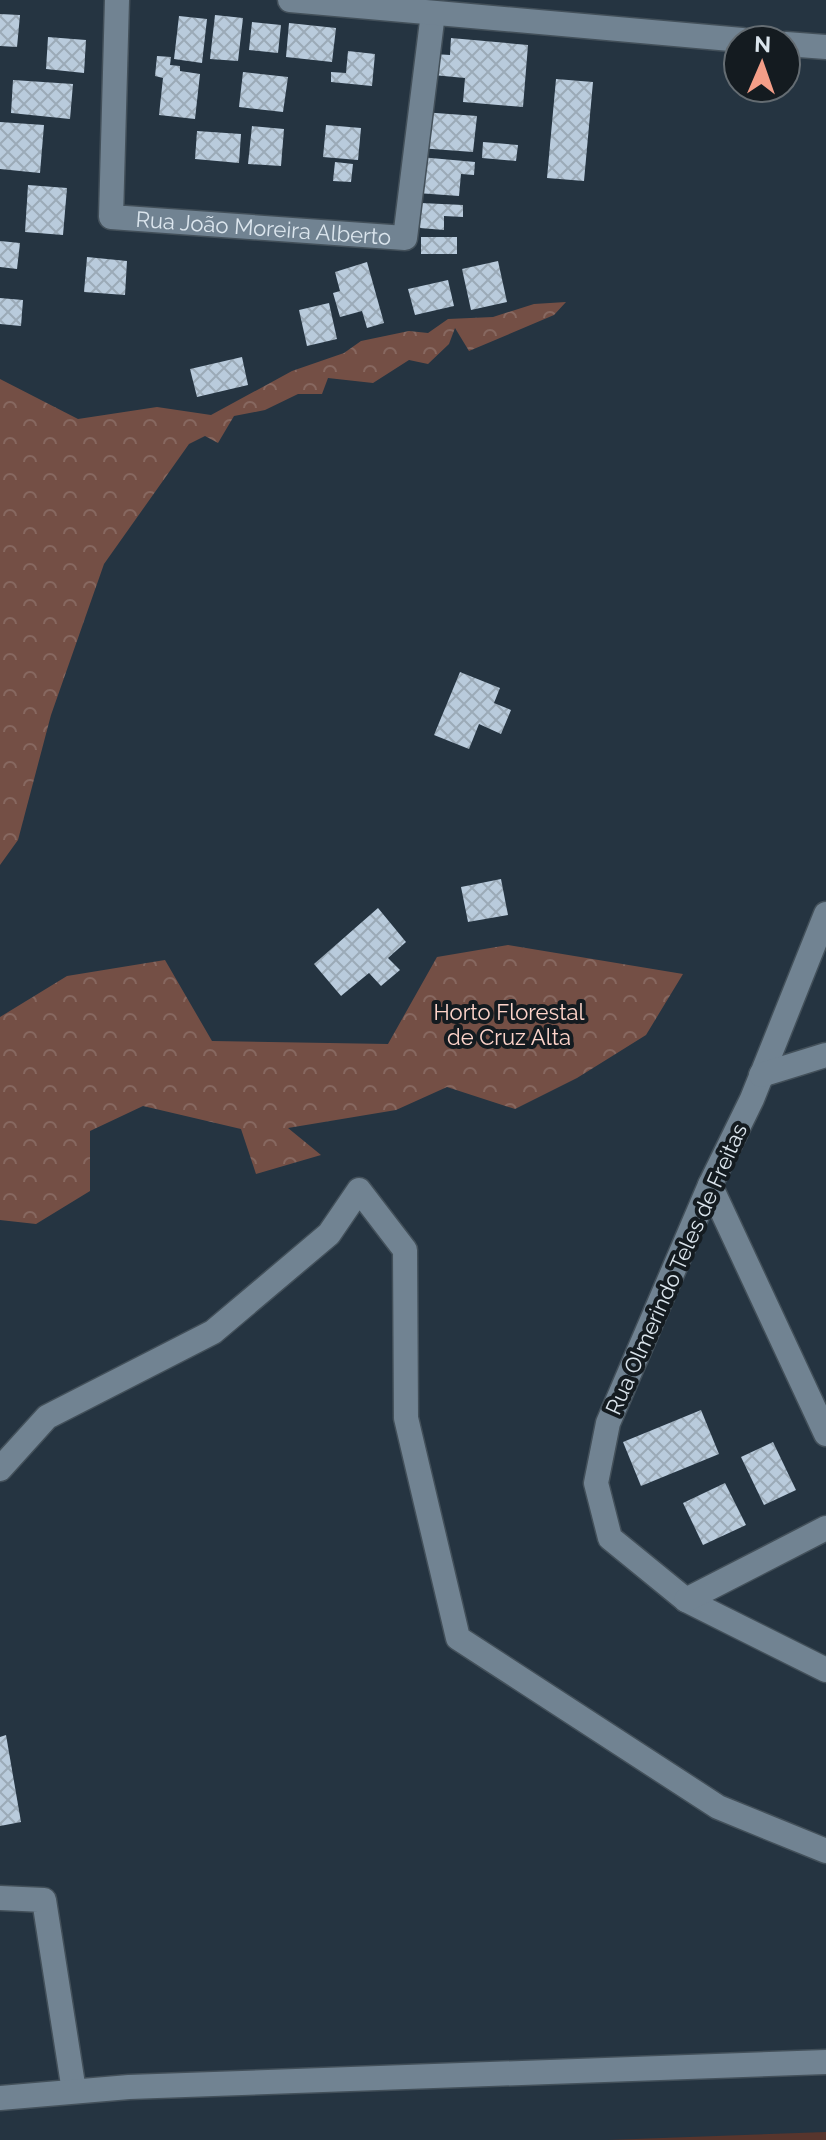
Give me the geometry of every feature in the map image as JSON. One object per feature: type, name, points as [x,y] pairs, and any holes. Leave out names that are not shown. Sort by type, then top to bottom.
[{"type":"street","name":"Rua João Moreira Alberto","points":[[117,0],[111,217],[405,238],[433,13]]},
{"type":"street","points":[[290,0],[722,38]]},
{"type":"street","points":[[802,45],[826,47]]},
{"type":"street","name":"Rua Olmerindo Teles de Freitas","points":[[826,914],[761,1075],[710,1185],[608,1423],[596,1483],[610,1538],[686,1600],[826,1670]]},
{"type":"street","points":[[761,1075],[826,1055]]},
{"type":"street","points":[[710,1185],[826,1434]]},
{"type":"street","points":[[0,1469],[47,1417],[213,1332],[329,1234],[359,1190],[405,1250],[406,1418],[458,1638],[718,1807],[826,1851]]},
{"type":"street","points":[[686,1600],[826,1528]]},
{"type":"street","points":[[0,1898],[44,1900],[74,2091]]},
{"type":"street","points":[[0,2098],[74,2091],[826,2062]]},
{"type":"green space","points":[[566,302],[554,315],[469,351],[455,328],[449,344],[428,364],[409,360],[373,383],[328,378],[322,394],[298,394],[265,410],[234,416],[218,443],[205,436],[189,444],[104,564],[51,715],[18,840],[0,865],[0,379],[78,419],[157,407],[211,415],[292,371],[344,353],[361,341],[409,331],[428,333],[448,319],[493,317],[534,304]]},
{"type":"green space","name":"Horto Florestal de Cruz Alta","points":[[508,945],[683,974],[646,1035],[577,1078],[515,1109],[447,1087],[396,1110],[288,1128],[321,1155],[256,1174],[241,1129],[143,1106],[90,1131],[90,1191],[36,1224],[0,1220],[0,1017],[67,976],[165,960],[212,1041],[388,1044],[437,957]]},
{"type":"shaded area","points":[[826,2132],[826,2140],[608,2140]]},
{"type":"building","points":[[0,14],[20,15],[17,47],[0,46]]},
{"type":"building","points":[[215,15],[243,18],[238,61],[210,59]]},
{"type":"building","points":[[179,16],[207,19],[202,63],[174,59]]},
{"type":"building","points":[[252,22],[281,25],[278,53],[249,50]]},
{"type":"building","points":[[289,23],[336,28],[332,62],[286,57]]},
{"type":"building","points":[[48,37],[86,40],[84,73],[46,69]]},
{"type":"building","points":[[451,38],[528,45],[523,107],[463,102],[465,78],[433,75],[435,54],[450,55]]},
{"type":"building","points":[[348,51],[375,54],[372,86],[331,82],[331,72],[346,73]]},
{"type":"building","points":[[157,56],[171,57],[170,65],[180,66],[180,71],[200,74],[195,119],[159,115],[163,78],[155,76]]},
{"type":"building","points":[[243,72],[288,77],[283,112],[239,107]]},
{"type":"building","points":[[556,79],[593,82],[584,181],[547,178]]},
{"type":"building","points":[[13,80],[73,84],[70,119],[11,113]]},
{"type":"building","points":[[422,112],[477,116],[473,152],[419,148]]},
{"type":"building","points":[[0,122],[44,125],[40,173],[0,169]]},
{"type":"building","points":[[326,125],[361,128],[358,160],[323,157]]},
{"type":"building","points":[[252,126],[284,129],[281,166],[248,164]]},
{"type":"building","points":[[197,131],[241,134],[239,163],[195,159]]},
{"type":"building","points":[[483,142],[518,145],[516,161],[482,158]]},
{"type":"building","points":[[420,157],[475,162],[474,175],[461,174],[459,196],[417,193]]},
{"type":"building","points":[[335,162],[353,164],[351,182],[333,181]]},
{"type":"building","points":[[28,185],[67,188],[63,235],[25,232]]},
{"type":"building","points":[[421,203],[463,205],[463,217],[444,216],[444,230],[420,228]]},
{"type":"building","points":[[421,237],[457,237],[457,254],[421,254]]},
{"type":"building","points":[[0,241],[20,243],[17,269],[0,267]]},
{"type":"building","points":[[87,257],[127,261],[125,295],[84,292]]},
{"type":"building","points":[[498,261],[507,302],[471,310],[462,269]]},
{"type":"building","points":[[367,262],[384,323],[367,328],[362,311],[340,317],[333,293],[340,291],[335,272]]},
{"type":"building","points":[[448,280],[454,306],[415,315],[408,289]]},
{"type":"building","points":[[0,298],[23,300],[21,326],[0,324]]},
{"type":"building","points":[[329,303],[337,339],[307,346],[299,310]]},
{"type":"building","points":[[242,357],[248,385],[197,397],[190,369]]},
{"type":"building","points":[[460,672],[500,688],[494,703],[511,710],[501,734],[479,724],[469,749],[434,735]]},
{"type":"building","points":[[501,879],[508,915],[468,922],[461,887]]},
{"type":"building","points":[[378,908],[406,942],[388,958],[400,970],[381,986],[369,973],[341,996],[314,964]]},
{"type":"building","points":[[701,1410],[719,1454],[641,1486],[623,1442]]},
{"type":"building","points":[[773,1442],[796,1490],[764,1505],[741,1457]]},
{"type":"building","points":[[725,1483],[746,1525],[703,1545],[683,1503]]},
{"type":"building","points":[[6,1735],[21,1822],[0,1826],[0,1737]]}]
